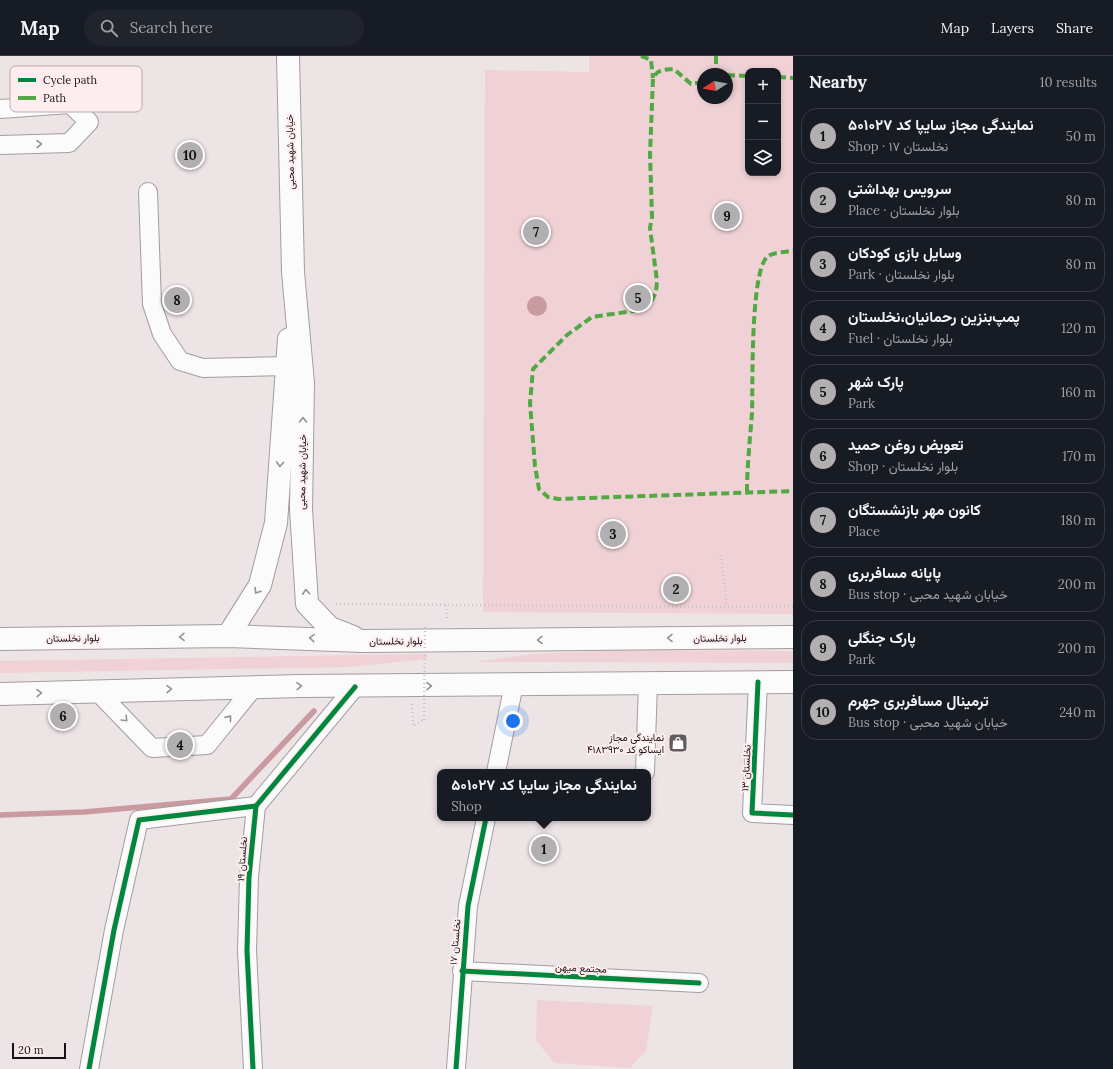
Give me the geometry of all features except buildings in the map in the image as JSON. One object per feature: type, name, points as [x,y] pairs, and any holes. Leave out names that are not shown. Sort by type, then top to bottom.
[{"type":"main road","name":"خیابان شهید محبی","points":[[288,56],[293,272],[303,383],[301,509],[307,604]]},
{"type":"main road","name":"خیابان شهید محبی","points":[[228,636],[260,585],[276,523],[293,272]]},
{"type":"main road","points":[[307,604],[330,628],[364,641]]},
{"type":"main road","name":"بلوار نخلستان","points":[[0,639],[228,636],[364,641],[793,637]]},
{"type":"main road","points":[[0,694],[254,687],[793,682]]},
{"type":"street","points":[[0,109],[10,108]]},
{"type":"street","points":[[0,145],[69,143],[89,122],[78,112]]},
{"type":"street","points":[[148,192],[152,304],[162,334],[180,361],[203,368],[287,366]]},
{"type":"street","name":"نخلستان ۱۳","points":[[758,682],[752,814],[793,816]]},
{"type":"street","points":[[645,769],[648,683]]},
{"type":"street","points":[[497,769],[514,684]]},
{"type":"street","points":[[98,691],[152,748],[207,745],[254,687]]},
{"type":"street","points":[[89,1069],[114,930],[139,820],[256,806],[356,687]]},
{"type":"street","name":"نخلستان ۱۹","points":[[253,1069],[247,951],[249,877],[256,806]]},
{"type":"street","name":"نخلستان ۱۷","points":[[456,1069],[462,971],[468,906],[485,821]]},
{"type":"street","name":"مجتمع میهن","points":[[462,971],[699,983]]},
{"type":"path","points":[[721,555],[727,607]]},
{"type":"path","points":[[307,604],[727,607],[793,606]]},
{"type":"path","points":[[413,726],[424,720],[424,624]]},
{"type":"shaded area","points":[[589,56],[793,56],[793,614],[483,612],[485,70],[589,72]]},
{"type":"shaded area","points":[[537,296],[544,299],[547,306],[544,313],[537,316],[530,313],[527,306],[530,299]]},
{"type":"shaded area","points":[[630,650],[793,651],[793,663],[474,662],[533,654]]},
{"type":"shaded area","points":[[427,654],[427,659],[350,667],[0,673],[0,661]]},
{"type":"shaded area","points":[[537,1000],[653,1006],[646,1051],[630,1068],[554,1063],[536,1040]]},
{"type":"waterway","points":[[0,815],[84,812],[231,799],[314,711]]},
{"type":"marked path","points":[[641,56],[651,60],[653,78]]},
{"type":"marked path","points":[[716,56],[716,68]]},
{"type":"marked path","points":[[697,83],[691,84],[674,69],[659,71],[653,78],[650,154],[652,217],[650,228],[657,281],[656,292],[652,300],[640,310],[592,317],[567,335],[533,369],[530,403],[535,466],[539,489],[548,497],[558,499],[793,491]]},
{"type":"marked path","points":[[733,75],[745,76]]},
{"type":"marked path","points":[[781,77],[793,78]]},
{"type":"marked path","points":[[747,492],[752,413],[755,307],[758,285],[762,267],[769,255],[793,251]]},
{"type":"cycle path","points":[[758,682],[752,813],[793,815]]},
{"type":"cycle path","points":[[253,1069],[247,951],[249,877],[256,806],[355,687]]},
{"type":"cycle path","points":[[89,1069],[114,930],[139,820],[256,806]]},
{"type":"cycle path","points":[[456,1069],[468,906],[485,821]]},
{"type":"cycle path","points":[[462,971],[699,983]]},
{"type":"place","name":"ترمینال مسافربری جهرم","points":[[190,155]]},
{"type":"place","name":"پارک جنگلی","points":[[727,216]]},
{"type":"place","name":"کانون مهر بازنشستگان","points":[[536,232]]},
{"type":"place","name":"پارک شهر","points":[[638,298]]},
{"type":"place","name":"پایانه مسافربری","points":[[177,300]]},
{"type":"place","name":"وسایل بازی کودکان","points":[[613,534]]},
{"type":"place","name":"سرویس بهداشتی","points":[[676,589]]},
{"type":"place","name":"تعویض روغن حمید","points":[[63,716]]},
{"type":"place","name":"نمایندگی مجاز ایساکو کد ۴۱۸۳۹۳۰","points":[[678,743]]},
{"type":"place","name":"پمپ‌بنزین رحمانیان،نخلستان","points":[[180,745]]},
{"type":"place","name":"نمایندگی مجاز سایپا کد ۵۰۱۰۲۷","points":[[544,849]]}]
